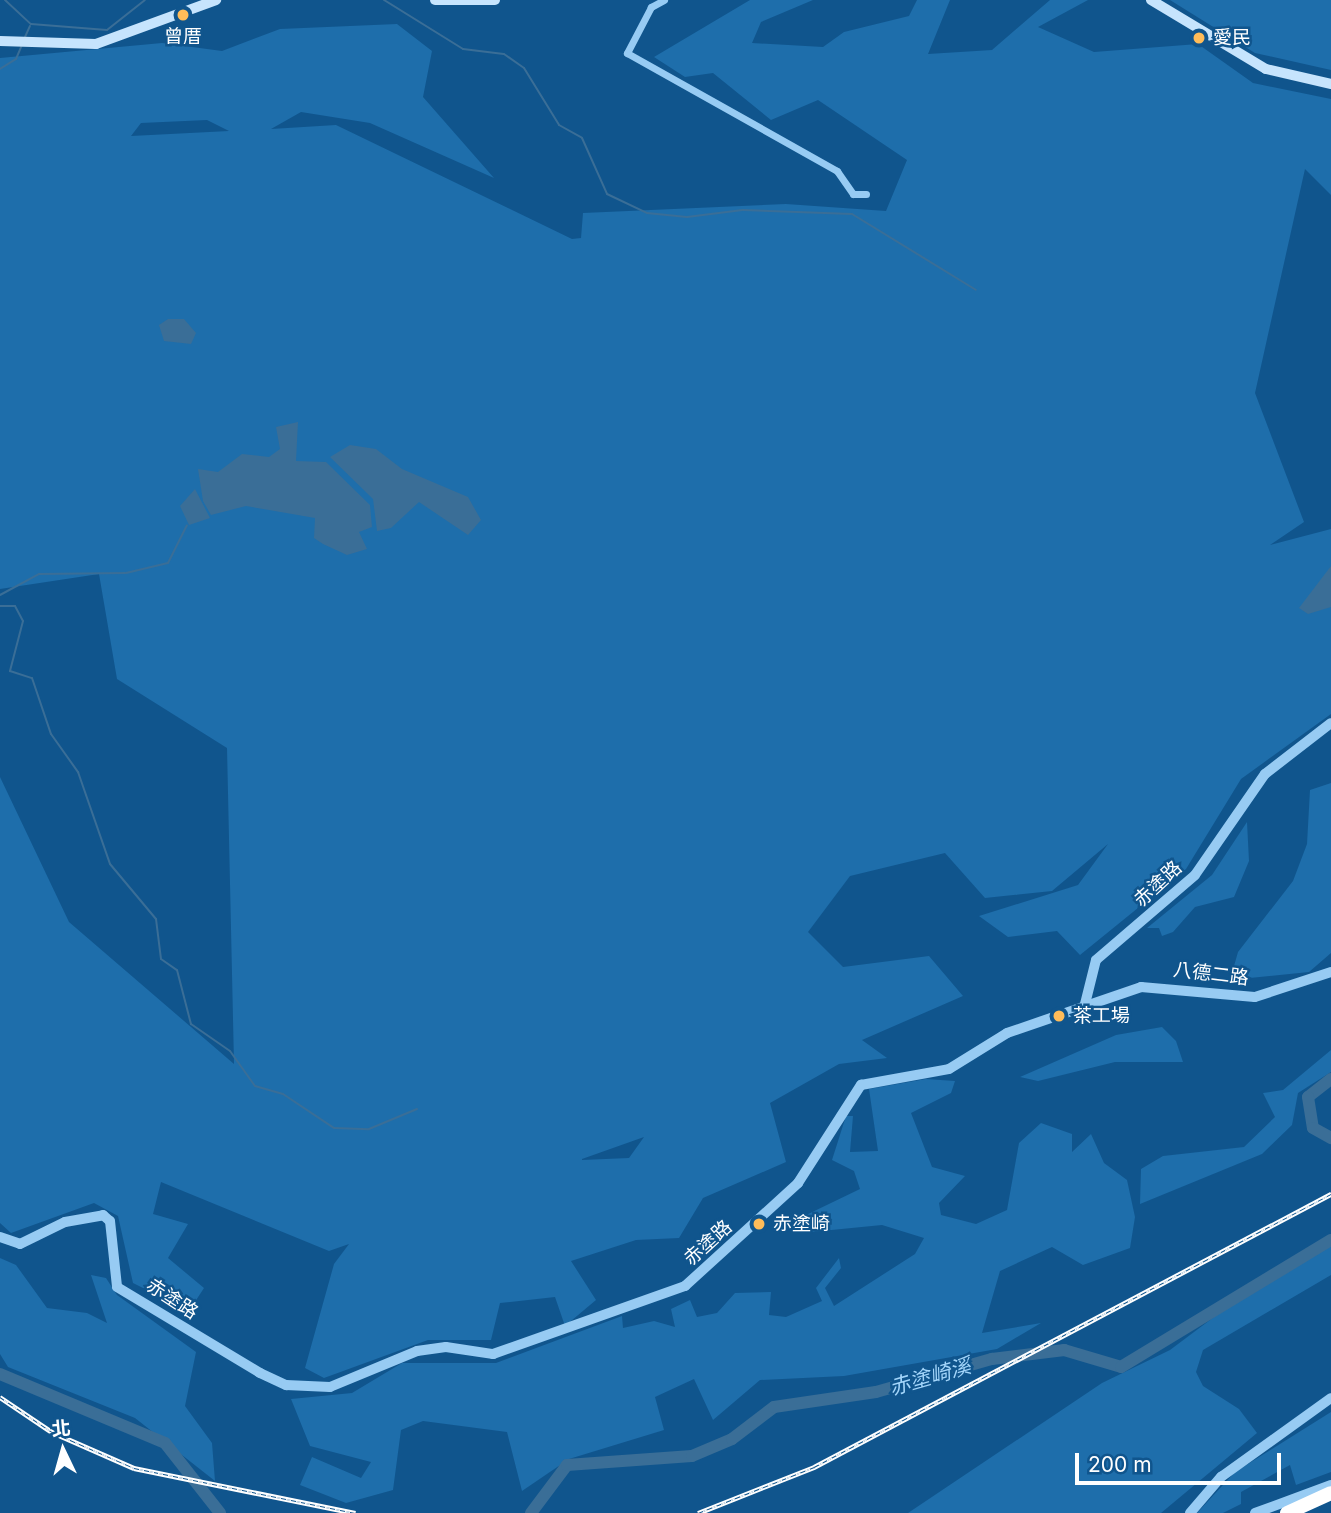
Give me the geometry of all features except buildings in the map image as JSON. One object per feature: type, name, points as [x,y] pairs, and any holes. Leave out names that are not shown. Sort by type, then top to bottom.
[{"type":"highway","points":[[1287,1513],[1331,1493]]},
{"type":"main road","points":[[0,41],[114,40],[216,0]]},
{"type":"main road","points":[[435,0],[495,0]]},
{"type":"main road","points":[[1151,0],[1266,69],[1331,84]]},
{"type":"street","points":[[664,0],[650,7],[627,53],[837,171],[853,194],[866,194]]},
{"type":"street","name":"赤塗路","points":[[0,1237],[20,1244],[65,1222],[103,1215],[110,1221],[117,1287],[286,1385],[330,1387],[417,1351],[446,1347],[493,1354],[589,1325],[700,1276],[798,1183],[861,1085],[949,1069],[1007,1033],[1085,1004],[1096,960],[1195,875],[1265,774],[1331,723]]},
{"type":"street","name":"八德二路","points":[[1085,1004],[1158,985],[1255,997],[1331,972]]},
{"type":"street","points":[[1190,1513],[1221,1477],[1331,1398]]},
{"type":"street","points":[[1255,1513],[1331,1485]]},
{"type":"shaded area","points":[[750,0],[813,0],[761,22],[752,43],[823,47],[844,32],[909,16],[917,0],[950,0],[928,54],[992,50],[1050,0],[1088,0],[1038,27],[1094,52],[1198,44],[1253,83],[1331,99],[1331,195],[1305,169],[1255,393],[1304,522],[1270,545],[1331,529],[1331,714],[1241,779],[1186,869],[1080,955],[1057,931],[1008,937],[979,916],[1078,885],[1108,844],[1052,891],[985,898],[945,853],[850,876],[808,932],[843,967],[929,956],[963,996],[862,1040],[887,1058],[839,1064],[770,1103],[786,1162],[703,1198],[679,1238],[636,1240],[571,1261],[596,1300],[565,1326],[555,1297],[500,1303],[491,1340],[428,1340],[324,1378],[305,1368],[334,1264],[349,1244],[329,1251],[161,1182],[153,1214],[188,1224],[168,1258],[204,1288],[189,1311],[133,1283],[118,1216],[94,1203],[11,1233],[0,1223],[0,777],[69,922],[234,1064],[227,748],[117,679],[99,574],[0,589],[0,58],[162,43],[222,51],[280,29],[397,24],[432,51],[423,97],[494,178],[370,123],[301,112],[271,129],[336,125],[572,239],[581,238],[583,213],[786,204],[886,211],[907,160],[818,100],[771,120],[713,73],[685,77],[654,57]],"holes":[[[207,120],[229,131],[131,136],[141,123]],[[644,1137],[629,1158],[582,1160],[582,1159]]]},
{"type":"shaded area","points":[[1170,0],[1331,0],[1331,70],[1255,53]]},
{"type":"shaded area","points":[[168,319],[184,319],[196,333],[191,344],[164,341],[159,325]]},
{"type":"shaded area","points":[[298,422],[296,461],[326,462],[370,505],[372,527],[359,532],[367,549],[347,555],[323,544],[314,538],[315,518],[246,506],[211,515],[203,501],[198,469],[218,472],[242,454],[269,457],[280,449],[276,427]]},
{"type":"shaded area","points":[[350,445],[376,449],[402,469],[468,497],[481,520],[468,535],[419,502],[391,528],[377,531],[373,499],[330,457]]},
{"type":"shaded area","points":[[195,489],[210,518],[189,525],[180,506]]},
{"type":"shaded area","points":[[1331,566],[1331,607],[1308,614],[1299,608]]},
{"type":"shaded area","points":[[1331,783],[1331,953],[1309,972],[1230,980],[1238,952],[1293,881],[1307,844],[1310,790]]},
{"type":"shaded area","points":[[1247,822],[1249,861],[1234,897],[1195,907],[1173,932],[1162,936],[1159,928],[1147,928],[1212,875]]},
{"type":"shaded area","points":[[1162,1027],[1176,1041],[1183,1062],[1115,1062],[1038,1081],[1020,1077],[1116,1035]]},
{"type":"shaded area","points":[[1331,1050],[1331,1072],[1298,1093],[1292,1125],[1262,1154],[1140,1204],[1141,1169],[1163,1156],[1244,1147],[1275,1117],[1263,1093],[1283,1090]]},
{"type":"shaded area","points":[[926,1079],[955,1081],[951,1093],[911,1113],[932,1167],[965,1176],[939,1203],[941,1215],[976,1224],[1007,1210],[1019,1143],[1041,1123],[1072,1134],[1072,1152],[1091,1134],[1104,1163],[1127,1180],[1135,1217],[1130,1248],[1083,1265],[1052,1247],[1000,1271],[982,1333],[1041,1323],[997,1349],[844,1376],[760,1380],[713,1420],[694,1379],[655,1397],[664,1430],[569,1459],[522,1491],[507,1432],[423,1421],[401,1430],[393,1490],[346,1503],[300,1485],[312,1457],[361,1478],[371,1462],[310,1446],[291,1399],[352,1393],[402,1363],[496,1363],[622,1316],[623,1328],[654,1321],[675,1327],[671,1309],[690,1300],[697,1317],[717,1313],[735,1293],[771,1292],[769,1315],[786,1317],[822,1301],[816,1288],[839,1258],[841,1268],[825,1288],[834,1306],[915,1254],[924,1238],[882,1225],[801,1233],[804,1216],[860,1189],[854,1171],[832,1160],[846,1116],[853,1116],[850,1152],[878,1151],[869,1089]]},
{"type":"shaded area","points":[[1331,1245],[1331,1275],[1203,1350],[1196,1372],[1203,1386],[1239,1409],[1257,1433],[1161,1513],[908,1513],[1102,1383],[1170,1350],[1262,1281]]},
{"type":"shaded area","points":[[0,1258],[16,1265],[47,1308],[87,1313],[107,1323],[91,1275],[106,1278],[117,1295],[196,1352],[185,1406],[212,1443],[215,1481],[135,1418],[8,1367],[0,1354]]},
{"type":"shaded area","points":[[1331,1412],[1331,1472],[1296,1485],[1290,1465],[1241,1492],[1241,1504],[1223,1513],[1197,1513],[1235,1472]]},
{"type":"waterway","points":[[5,0],[31,24],[107,30],[145,0]]},
{"type":"waterway","points":[[384,0],[463,49],[504,54],[524,68],[559,125],[582,138],[607,194],[647,213],[687,217],[743,210],[852,214],[976,290]]},
{"type":"waterway","points":[[25,37],[30,26]]},
{"type":"waterway","points":[[0,69],[16,59],[22,45]]},
{"type":"waterway","points":[[0,595],[39,574],[126,573],[168,563],[187,525]]},
{"type":"waterway","points":[[0,606],[15,606],[23,621],[10,671],[32,678],[51,734],[78,772],[110,864],[156,919],[161,959],[177,970],[191,1024],[230,1051],[255,1086],[283,1094],[334,1128],[369,1129],[417,1109]]},
{"type":"waterway","points":[[1331,1079],[1308,1097],[1313,1128],[1331,1138]]},
{"type":"waterway","name":"赤塗崎溪","points":[[531,1513],[567,1465],[692,1456],[732,1439],[774,1407],[876,1392],[992,1359],[1064,1350],[1121,1367],[1331,1240]]},
{"type":"waterway","name":"赤塗崎溪","points":[[0,1374],[165,1443],[220,1513]]},
{"type":"railway","points":[[698,1513],[814,1467],[1331,1194]]},
{"type":"railway","points":[[0,1397],[52,1432],[134,1468],[355,1513]]},
{"type":"place","name":"曾厝","points":[[183,15]]},
{"type":"place","name":"愛民","points":[[1199,38]]},
{"type":"place","name":"茶工場","points":[[1059,1016]]},
{"type":"place","name":"赤塗崎","points":[[759,1224]]}]
